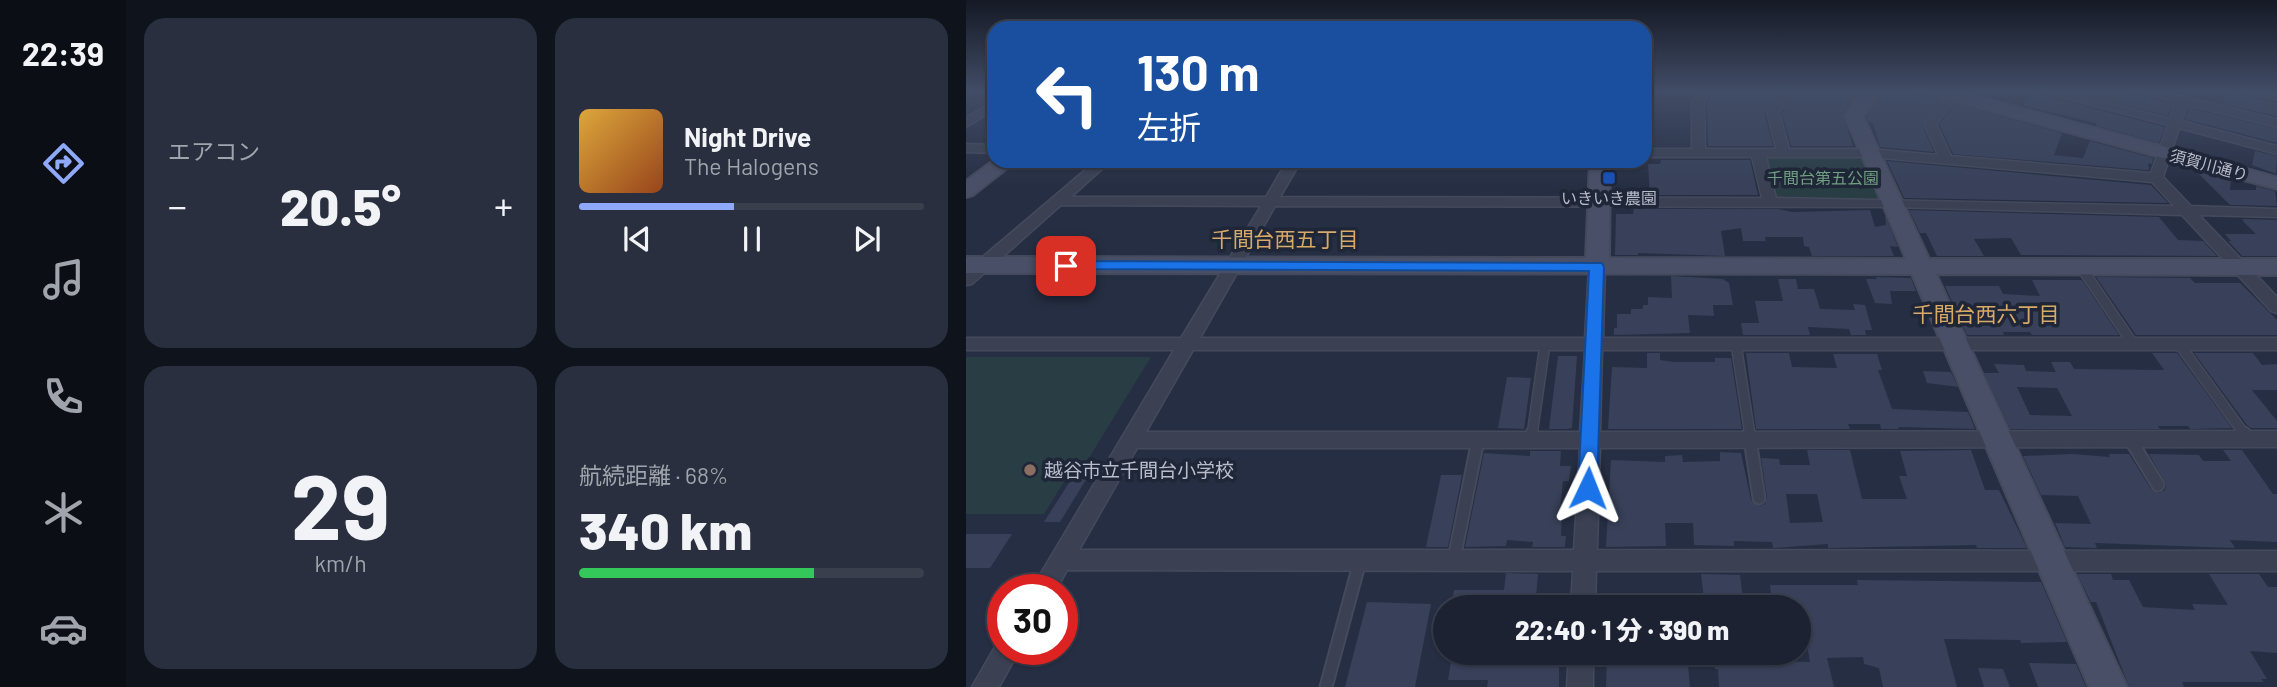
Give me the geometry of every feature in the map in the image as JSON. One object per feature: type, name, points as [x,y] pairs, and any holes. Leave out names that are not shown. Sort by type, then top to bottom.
[{"type":"street","points":[[1698,123],[1699,153]]},
{"type":"street","points":[[1776,123],[1783,153]]},
{"type":"street","points":[[1857,123],[2108,687]]},
{"type":"street","points":[[1930,123],[1947,159]]},
{"type":"street","name":"須賀川通り","points":[[2056,123],[2277,183]]},
{"type":"street","points":[[2174,123],[2277,150]]},
{"type":"street","points":[[2156,178],[2174,123]]},
{"type":"street","points":[[966,148],[987,149]]},
{"type":"street","points":[[1652,153],[1870,153],[2156,178],[2277,307]]},
{"type":"street","points":[[1758,153],[1770,203]]},
{"type":"street","points":[[966,191],[997,168]]},
{"type":"street","points":[[972,270],[1096,168]]},
{"type":"street","points":[[1052,574],[1290,168]]},
{"type":"street","points":[[1584,595],[1600,168]]},
{"type":"street","points":[[1057,201],[1893,203],[2189,213],[2277,213]]},
{"type":"street","points":[[972,270],[1232,267],[2277,267]]},
{"type":"street","points":[[966,344],[2277,344]]},
{"type":"street","points":[[1131,440],[2277,439]]},
{"type":"street","points":[[1060,560],[2277,561]]},
{"type":"street","points":[[985,687],[998,665]]},
{"type":"street","points":[[1580,687],[1581,665]]},
{"type":"lane","points":[[2081,267],[2133,344]]},
{"type":"lane","points":[[1531,440],[1545,344]]},
{"type":"lane","points":[[1736,344],[1759,498]]},
{"type":"lane","points":[[2179,344],[2249,439]]},
{"type":"lane","points":[[2130,439],[2158,485]]},
{"type":"lane","points":[[1454,561],[1478,440]]},
{"type":"lane","points":[[1326,687],[1360,561]]},
{"type":"green space","name":"千間台第五公園","points":[[1762,156],[1865,156],[1884,200],[1773,200]]},
{"type":"green space","name":"越谷市立千間台小学校","points":[[966,357],[1151,357],[1081,471],[1070,472],[1044,514],[966,514]]},
{"type":"building","points":[[1707,123],[1767,123],[1773,146],[1708,146]]},
{"type":"building","points":[[1785,123],[1846,123],[1853,146],[1791,146]]},
{"type":"building","points":[[1873,123],[1923,123],[1934,152],[1880,147]]},
{"type":"building","points":[[2026,123],[2062,133],[2054,155],[2083,158],[2090,141],[2153,158],[2152,164],[2148,163],[2149,170],[2146,170],[1953,154],[1939,124]]},
{"type":"building","points":[[2096,123],[2150,123],[2165,127],[2159,143],[2096,126]]},
{"type":"building","points":[[2201,123],[2252,123],[2277,129],[2277,143]]},
{"type":"building","points":[[2255,151],[2277,156],[2276,174],[2252,165]]},
{"type":"building","points":[[1661,160],[1750,160],[1758,195],[1650,195],[1648,168],[1652,168],[1652,164],[1660,164]]},
{"type":"building","points":[[1887,161],[2151,185],[2168,203],[1904,198]]},
{"type":"building","points":[[2194,169],[2231,179],[2230,190],[2256,190],[2256,186],[2275,191],[2277,206],[2230,205]]},
{"type":"building","points":[[1634,209],[1778,209],[1792,212],[1870,210],[1875,227],[1886,225],[1885,215],[1898,247],[1890,246],[1894,256],[1812,256],[1809,247],[1804,246],[1803,237],[1765,237],[1766,241],[1743,241],[1741,228],[1721,231],[1725,256],[1638,253],[1615,255],[1616,214],[1633,214]]},
{"type":"building","points":[[1909,210],[2159,217],[2178,240],[2203,241],[2217,256],[2021,255],[2011,238],[1974,239],[1984,256],[1937,256],[1926,233],[1920,233]]},
{"type":"building","points":[[2242,220],[2277,220],[2277,256],[2242,256],[2228,241],[2231,241],[2225,234],[2256,234]]},
{"type":"building","points":[[1671,276],[1723,279],[1729,283],[1733,305],[1713,305],[1714,316],[1688,315],[1690,333],[1614,335],[1617,314],[1631,314],[1631,309],[1643,309],[1643,305],[1648,305],[1648,297],[1672,298]]},
{"type":"building","points":[[1876,277],[1911,278],[1916,291],[1890,291],[1892,304],[1875,303],[1866,279],[1877,279]]},
{"type":"building","points":[[2096,277],[2190,278],[2195,283],[2240,283],[2277,320],[2277,335],[2136,335]]},
{"type":"building","points":[[1778,279],[1796,279],[1798,289],[1814,289],[1820,309],[1855,310],[1853,304],[1865,305],[1872,330],[1865,330],[1866,335],[1851,335],[1849,329],[1808,327],[1810,335],[1743,335],[1741,323],[1759,323],[1755,301],[1783,301]]},
{"type":"building","points":[[2032,280],[2082,280],[2119,335],[2032,335],[2030,332],[2003,332],[2004,335],[1967,335],[1945,286],[1999,286],[2003,294],[2040,296]]},
{"type":"building","points":[[1647,353],[1660,353],[1660,360],[1674,362],[1715,362],[1715,358],[1731,358],[1742,429],[1608,429],[1612,367],[1647,368]]},
{"type":"building","points":[[1746,353],[1789,353],[1792,367],[1837,368],[1833,354],[1877,354],[1882,370],[1878,370],[1892,409],[1968,412],[1975,429],[1881,429],[1880,424],[1848,424],[1850,429],[1756,429]]},
{"type":"building","points":[[2152,353],[2177,353],[2232,428],[2190,429],[2188,426],[2158,426],[2160,429],[2010,429],[1984,373],[1999,373],[1994,364],[2024,365],[2026,371],[2056,372],[2051,362],[2070,362],[2074,369],[2164,370]],"holes":[[[2017,387],[2057,388],[2072,416],[2030,415]]]},
{"type":"building","points":[[2194,353],[2253,353],[2262,365],[2277,364],[2277,390],[2252,390],[2277,421],[2277,428],[2251,428],[2247,425]]},
{"type":"building","points":[[1558,356],[1577,356],[1572,428],[1549,429]]},
{"type":"building","points":[[1923,371],[1951,372],[1958,387],[1927,383]]},
{"type":"building","points":[[1507,377],[1531,378],[1524,429],[1498,428]]},
{"type":"building","points":[[1807,450],[1850,450],[1862,499],[1907,499],[1899,476],[1907,476],[1900,451],[1971,450],[1985,490],[1999,490],[2027,548],[1977,548],[1976,545],[1828,548],[1828,544],[1773,548],[1772,542],[1734,541],[1734,546],[1694,545],[1693,523],[1665,523],[1666,546],[1606,547],[1611,460],[1665,462],[1665,456],[1682,455],[1683,462],[1720,461],[1720,452],[1741,453],[1751,500],[1760,506],[1765,504],[1767,497],[1761,458],[1779,459],[1780,465],[1810,465]],"holes":[[[1786,494],[1817,494],[1823,522],[1790,523]]]},
{"type":"building","points":[[2223,450],[2242,450],[2273,494],[2277,494],[2277,542],[2230,540],[2235,548],[2095,543],[2097,548],[2065,547],[2055,523],[2091,524],[2078,496],[2041,495],[2023,456],[2072,454],[2110,457],[2109,454],[2129,454],[2151,489],[2159,493],[2165,490],[2166,484],[2149,454],[2199,455],[2203,461],[2231,461]]},
{"type":"building","points":[[1530,451],[1561,451],[1560,466],[1571,466],[1569,481],[1563,481],[1560,511],[1561,536],[1566,536],[1565,547],[1532,547],[1533,542],[1507,540],[1506,546],[1465,547],[1484,453],[1530,456]]},
{"type":"building","points":[[1441,475],[1462,475],[1448,547],[1426,547]]},
{"type":"building","points":[[1072,478],[1087,478],[1060,522],[1044,522]]},
{"type":"building","points":[[966,534],[1012,534],[990,568],[966,568]]},
{"type":"building","points":[[1506,573],[1538,574],[1536,595],[1453,595],[1454,590],[1504,590]]},
{"type":"building","points":[[1701,574],[1740,575],[1742,595],[1704,595]]},
{"type":"building","points":[[2077,574],[2111,574],[2113,580],[2129,580],[2143,607],[2195,610],[2192,604],[2228,605],[2209,574],[2259,574],[2268,587],[2277,587],[2277,653],[2250,651],[2267,679],[2261,679],[2264,682],[2182,682],[2184,687],[2129,687],[2096,602],[2091,602]]},
{"type":"building","points":[[1857,580],[2041,582],[2067,642],[2021,643],[2020,640],[1944,639],[1957,687],[1883,687],[1879,668],[1864,664],[1863,657],[1827,658],[1834,687],[1719,687],[1718,669],[1715,669],[1715,665],[1811,665],[1811,595],[1771,595],[1770,585],[1858,585]]},
{"type":"building","points":[[1367,602],[1431,604],[1415,687],[1345,687]]},
{"type":"building","points":[[2029,663],[2076,664],[2086,687],[2038,687]]},
{"type":"building","points":[[1450,665],[1559,665],[1559,687],[1487,687],[1488,680],[1448,680]]},
{"type":"building","points":[[1607,665],[1688,665],[1690,687],[1606,687]]},
{"type":"building","points":[[1978,668],[2003,669],[2010,687],[1984,687]]},
{"type":"waterway","points":[[2080,123],[2277,176]]},
{"type":"place","name":"いきいき農園","points":[[1609,178]]},
{"type":"place","name":"越谷市立千間台小学校","points":[[1030,470]]},
{"type":"district","name":"千間台西五丁目","points":[[1285,240]]},
{"type":"district","name":"千間台西六丁目","points":[[1986,315]]},
{"type":"route","points":[[1066,266],[1597,267],[1588,488]]}]
